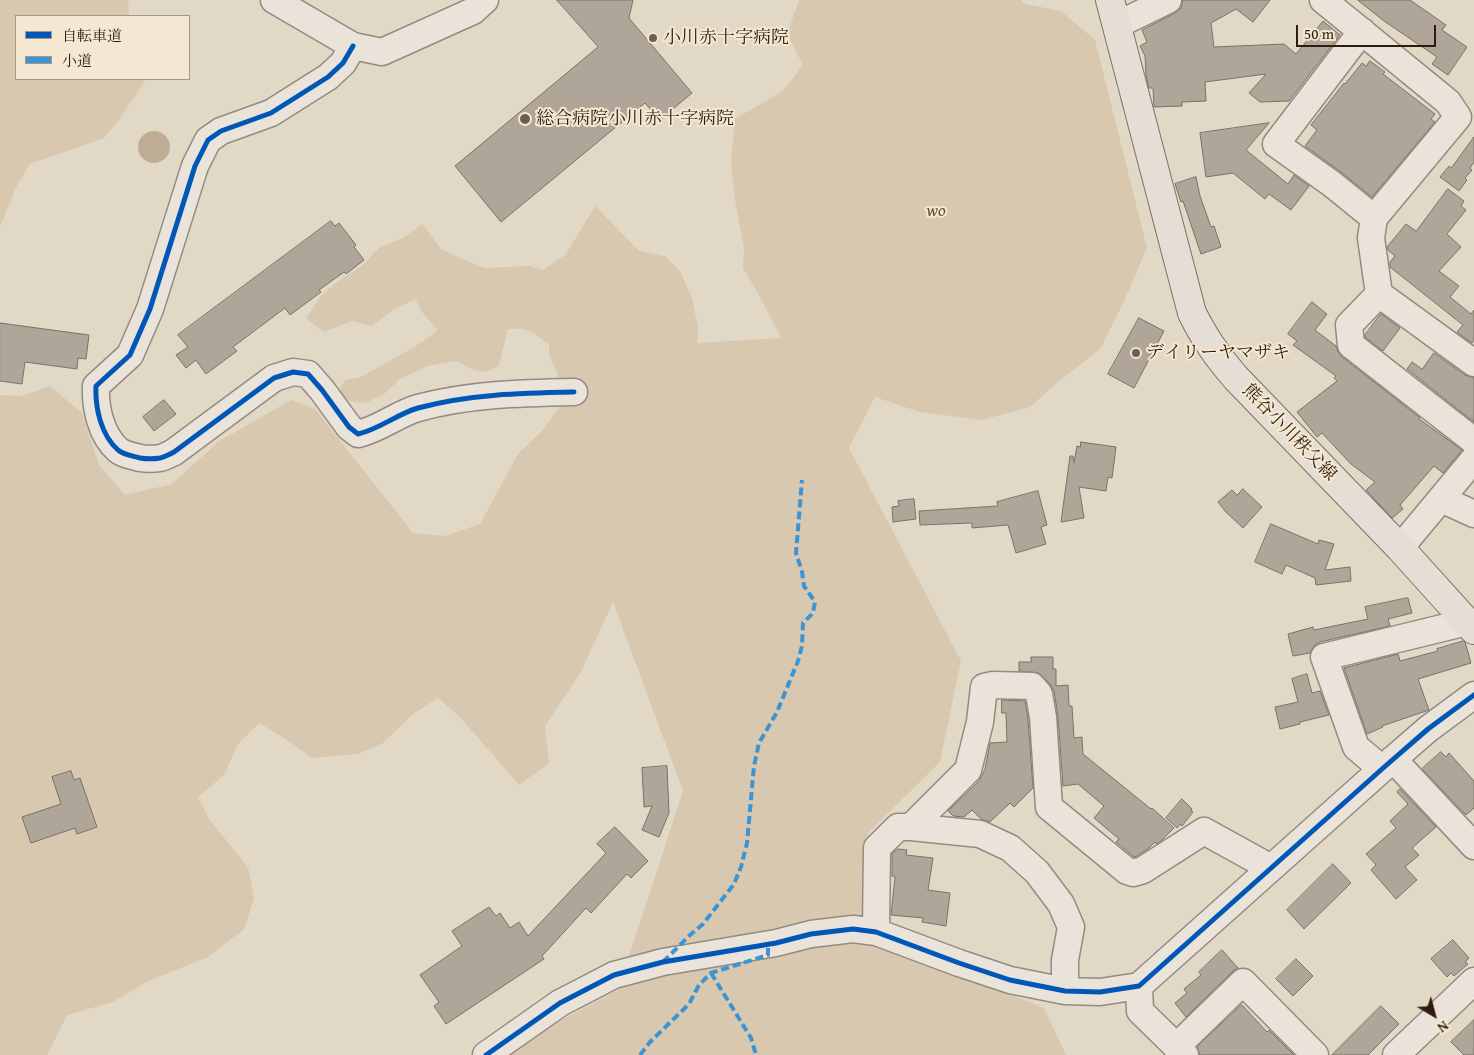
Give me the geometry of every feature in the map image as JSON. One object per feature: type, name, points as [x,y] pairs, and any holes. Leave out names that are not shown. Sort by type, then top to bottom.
[{"type":"main road","name":"熊谷小川秩父線","points":[[1113,13],[1192,313],[1204,336],[1236,378],[1400,548],[1471,626]]},
{"type":"street","points":[[274,0],[353,46],[382,52],[473,11],[485,0]]},
{"type":"street","points":[[1113,13],[1168,0]]},
{"type":"street","points":[[1323,0],[1448,102],[1458,117],[1374,218],[1371,238],[1379,294],[1474,364]]},
{"type":"street","points":[[1362,31],[1276,144],[1332,184],[1374,218]]},
{"type":"street","points":[[353,46],[344,63],[328,77],[271,113],[221,131],[208,140],[195,166],[150,309],[130,355],[96,386],[101,424],[108,438],[120,452],[131,456],[160,458],[174,452],[274,378],[293,372],[308,374],[349,428],[358,434],[370,432],[416,409],[462,398],[516,393],[574,392]]},
{"type":"street","points":[[1379,294],[1349,325],[1351,345],[1474,441]]},
{"type":"street","points":[[1400,548],[1474,460]]},
{"type":"street","points":[[1440,499],[1474,514]]},
{"type":"street","points":[[1471,626],[1324,658],[1356,747],[1387,764],[1474,846]]},
{"type":"street","points":[[911,827],[968,770],[980,722],[984,687],[993,685],[1032,686],[1039,694],[1043,717],[1049,807],[1127,871],[1133,873],[1143,870],[1204,830],[1271,868]]},
{"type":"street","points":[[486,1055],[560,1003],[614,975],[663,962],[776,943],[811,934],[853,929],[876,932],[1010,980],[1065,991],[1100,992],[1139,986],[1387,764],[1428,729],[1474,695]]},
{"type":"street","points":[[876,932],[877,848],[898,827],[980,834],[1010,848],[1037,872],[1061,904],[1071,927],[1065,960],[1065,991]]},
{"type":"street","points":[[1396,1055],[1474,981]]},
{"type":"street","points":[[1139,986],[1140,1011],[1180,1051],[1243,982],[1315,1055]]},
{"type":"green space","points":[[0,0],[128,0],[130,15],[15,15],[15,80],[145,80],[118,121],[104,138],[30,164],[18,183],[0,227]]},
{"type":"green space","name":"wo","points":[[799,0],[1021,0],[1025,4],[1061,11],[1095,40],[1147,248],[1125,299],[1100,349],[1059,381],[1030,407],[982,420],[920,412],[875,397],[849,448],[961,661],[940,762],[868,833],[865,908],[868,944],[934,965],[1044,1008],[1066,1055],[512,1055],[550,1026],[618,990],[683,791],[613,602],[581,672],[545,726],[549,763],[519,785],[460,717],[438,698],[413,714],[383,743],[358,754],[312,758],[259,723],[238,744],[224,775],[198,797],[209,819],[248,867],[254,898],[244,929],[208,957],[148,981],[113,1002],[67,1015],[47,1055],[0,1055],[0,395],[22,396],[50,386],[82,413],[99,465],[125,495],[172,484],[218,442],[291,400],[315,409],[413,533],[445,536],[480,524],[518,454],[543,430],[560,406],[557,372],[549,356],[549,344],[530,332],[521,329],[508,329],[499,365],[487,372],[474,370],[456,361],[427,366],[400,379],[383,395],[365,403],[347,401],[338,392],[345,380],[361,377],[416,346],[438,330],[424,315],[415,299],[393,310],[372,326],[352,321],[324,332],[306,318],[321,296],[338,281],[361,267],[379,248],[403,238],[422,224],[442,250],[484,268],[529,266],[543,270],[566,254],[595,206],[639,251],[665,256],[680,271],[692,298],[698,327],[697,343],[781,338],[743,268],[744,248],[735,200],[731,161],[735,119],[783,91],[803,65],[787,34]]},
{"type":"shaded area","points":[[154,131],[166,135],[170,147],[166,159],[154,163],[142,159],[138,147],[142,135]]},
{"type":"building","points":[[557,0],[633,0],[629,18],[692,93],[660,120],[645,103],[501,222],[455,166],[598,47]]},
{"type":"building","points":[[1183,0],[1270,0],[1253,22],[1236,9],[1211,23],[1214,47],[1284,44],[1296,54],[1323,21],[1340,35],[1289,101],[1260,102],[1249,93],[1266,74],[1205,82],[1206,101],[1182,102],[1182,106],[1154,107],[1153,88],[1149,88],[1145,56],[1140,46],[1147,42],[1142,30],[1175,13],[1181,8]]},
{"type":"building","points":[[1358,0],[1410,0],[1446,25],[1442,30],[1467,47],[1448,75],[1432,64],[1437,57],[1384,21]]},
{"type":"building","points":[[1370,61],[1385,72],[1383,74],[1435,114],[1431,119],[1435,122],[1372,197],[1305,146],[1317,130],[1311,125],[1362,63],[1366,66]]},
{"type":"building","points":[[1269,123],[1246,150],[1288,184],[1294,175],[1309,186],[1291,210],[1269,194],[1265,199],[1233,173],[1206,177],[1200,133]]},
{"type":"building","points":[[1474,137],[1474,162],[1470,168],[1472,170],[1465,178],[1467,180],[1459,191],[1440,177],[1449,166],[1451,168]]},
{"type":"building","points":[[1196,177],[1200,196],[1211,227],[1214,226],[1221,247],[1201,254],[1183,201],[1181,202],[1175,184]]},
{"type":"building","points":[[1448,189],[1464,201],[1461,206],[1466,210],[1447,234],[1461,247],[1439,271],[1459,286],[1450,297],[1471,314],[1474,310],[1474,340],[1472,343],[1457,332],[1463,325],[1390,267],[1390,262],[1395,256],[1387,247],[1406,224],[1416,231]]},
{"type":"building","points":[[331,221],[335,226],[339,223],[356,245],[354,247],[364,260],[346,274],[344,272],[319,290],[321,292],[290,315],[285,308],[233,347],[237,351],[206,374],[196,360],[186,368],[176,355],[188,347],[178,335]]},
{"type":"building","points":[[1312,302],[1327,314],[1315,330],[1336,346],[1342,357],[1419,419],[1462,450],[1443,473],[1434,466],[1400,505],[1403,509],[1392,518],[1366,490],[1375,482],[1351,464],[1322,433],[1317,437],[1297,412],[1337,381],[1334,378],[1336,376],[1293,345],[1297,341],[1288,334]]},
{"type":"building","points":[[1381,314],[1400,328],[1383,351],[1365,337]]},
{"type":"building","name":"デイリーヤマザキ","points":[[1139,318],[1164,331],[1134,388],[1108,374]]},
{"type":"building","points":[[0,323],[89,335],[86,359],[78,358],[77,369],[25,362],[22,384],[0,381]]},
{"type":"building","points":[[1434,353],[1465,375],[1474,378],[1474,422],[1407,369],[1412,362],[1422,369]]},
{"type":"building","points":[[164,400],[176,414],[154,431],[143,417]]},
{"type":"building","points":[[1081,442],[1116,447],[1112,478],[1108,477],[1106,491],[1079,487],[1084,518],[1061,522],[1070,456],[1073,456],[1074,463],[1077,446],[1080,447]]},
{"type":"building","points":[[1243,489],[1262,507],[1243,528],[1218,502],[1232,490],[1237,495]]},
{"type":"building","points":[[1038,491],[1047,525],[1041,527],[1046,544],[1016,553],[1008,525],[972,528],[972,523],[920,525],[919,511],[998,506],[997,502]]},
{"type":"building","points":[[914,499],[916,519],[893,522],[892,507],[899,506],[898,501]]},
{"type":"building","points":[[1271,524],[1318,544],[1319,540],[1334,544],[1325,570],[1350,567],[1351,581],[1316,585],[1315,578],[1286,565],[1282,574],[1255,562]]},
{"type":"building","points":[[1408,598],[1412,613],[1388,619],[1390,626],[1320,642],[1314,646],[1310,653],[1293,656],[1288,634],[1313,627],[1314,630],[1368,619],[1365,607]]},
{"type":"building","points":[[1464,641],[1471,663],[1418,679],[1429,710],[1382,726],[1367,734],[1344,668],[1398,654],[1400,661],[1438,651],[1437,649]]},
{"type":"building","points":[[1031,657],[1053,657],[1053,669],[1056,669],[1056,686],[1068,685],[1069,706],[1072,706],[1074,738],[1082,737],[1083,754],[1152,808],[1174,828],[1157,844],[1155,842],[1134,857],[1116,842],[1119,839],[1094,818],[1104,806],[1078,784],[1063,786],[1058,716],[1054,691],[1039,673],[1019,671],[1019,662],[1031,662]]},
{"type":"building","points":[[1307,674],[1312,693],[1320,691],[1329,715],[1280,729],[1275,707],[1298,702],[1292,679]]},
{"type":"building","points":[[1002,700],[1025,701],[1033,788],[1014,807],[1010,803],[990,822],[981,819],[972,810],[964,817],[953,816],[948,811],[979,781],[985,769],[990,743],[1007,742],[1006,713],[1002,713]]},
{"type":"building","points":[[1441,752],[1446,757],[1449,753],[1474,781],[1474,808],[1466,815],[1422,769]]},
{"type":"building","points":[[667,766],[669,813],[659,837],[642,830],[652,806],[644,807],[642,768]]},
{"type":"building","points":[[71,771],[74,780],[80,778],[97,827],[77,834],[75,828],[31,843],[22,817],[61,804],[52,777]]},
{"type":"building","points":[[1400,789],[1436,827],[1412,848],[1419,855],[1405,867],[1417,880],[1396,899],[1371,870],[1376,865],[1366,854],[1396,828],[1390,821],[1408,804],[1397,792]]},
{"type":"building","points":[[1182,799],[1193,812],[1182,826],[1180,824],[1177,828],[1166,818]]},
{"type":"building","points":[[615,827],[648,861],[631,878],[627,874],[591,913],[586,908],[542,956],[544,959],[446,1024],[434,1006],[439,1002],[420,975],[462,946],[452,931],[489,907],[496,916],[500,913],[510,928],[519,922],[528,936],[606,853],[597,844]]},
{"type":"building","points":[[898,849],[907,850],[906,855],[933,858],[928,890],[950,893],[946,926],[922,922],[923,918],[891,915],[895,877],[892,876],[892,854]]},
{"type":"building","points":[[1333,864],[1351,883],[1304,929],[1287,910]]},
{"type":"building","points":[[1453,940],[1469,958],[1465,962],[1468,964],[1454,976],[1451,973],[1447,977],[1431,959]]},
{"type":"building","points":[[1222,950],[1238,968],[1186,1017],[1175,1003],[1187,993],[1184,989],[1201,975],[1199,972]]},
{"type":"building","points":[[1296,959],[1313,976],[1293,996],[1276,979]]},
{"type":"building","points":[[1242,1005],[1267,1032],[1269,1030],[1294,1055],[1200,1055],[1197,1047]]},
{"type":"building","points":[[1381,1006],[1399,1024],[1368,1055],[1332,1055]]},
{"type":"building","points":[[1474,1020],[1474,1055],[1464,1055],[1451,1042]]},
{"type":"marked path","points":[[663,962],[703,924],[734,884],[741,867],[747,843],[754,766],[759,743],[777,712],[798,661],[802,646],[803,623],[813,613],[815,602],[804,586],[796,553],[802,480]]},
{"type":"marked path","points":[[640,1055],[650,1042],[689,1004],[699,985],[711,973],[768,955],[768,945]]},
{"type":"marked path","points":[[711,973],[751,1038],[756,1055]]},
{"type":"cycle path","points":[[353,46],[343,63],[328,77],[271,113],[221,131],[208,140],[195,166],[150,309],[130,355],[96,386],[98,412],[107,437],[118,450],[126,454],[145,459],[164,457],[174,452],[274,378],[293,372],[308,374],[349,427],[358,434],[374,429],[410,411],[437,403],[496,395],[574,392]]},
{"type":"cycle path","points":[[486,1055],[560,1003],[614,975],[663,962],[776,943],[811,934],[853,929],[876,932],[1010,980],[1065,991],[1100,992],[1139,986],[1428,729],[1474,695]]},
{"type":"place","name":"小川赤十字病院","points":[[653,38]]},
{"type":"place","name":"総合病院小川赤十字病院","points":[[525,119]]},
{"type":"place","name":"デイリーヤマザキ","points":[[1136,353]]}]
